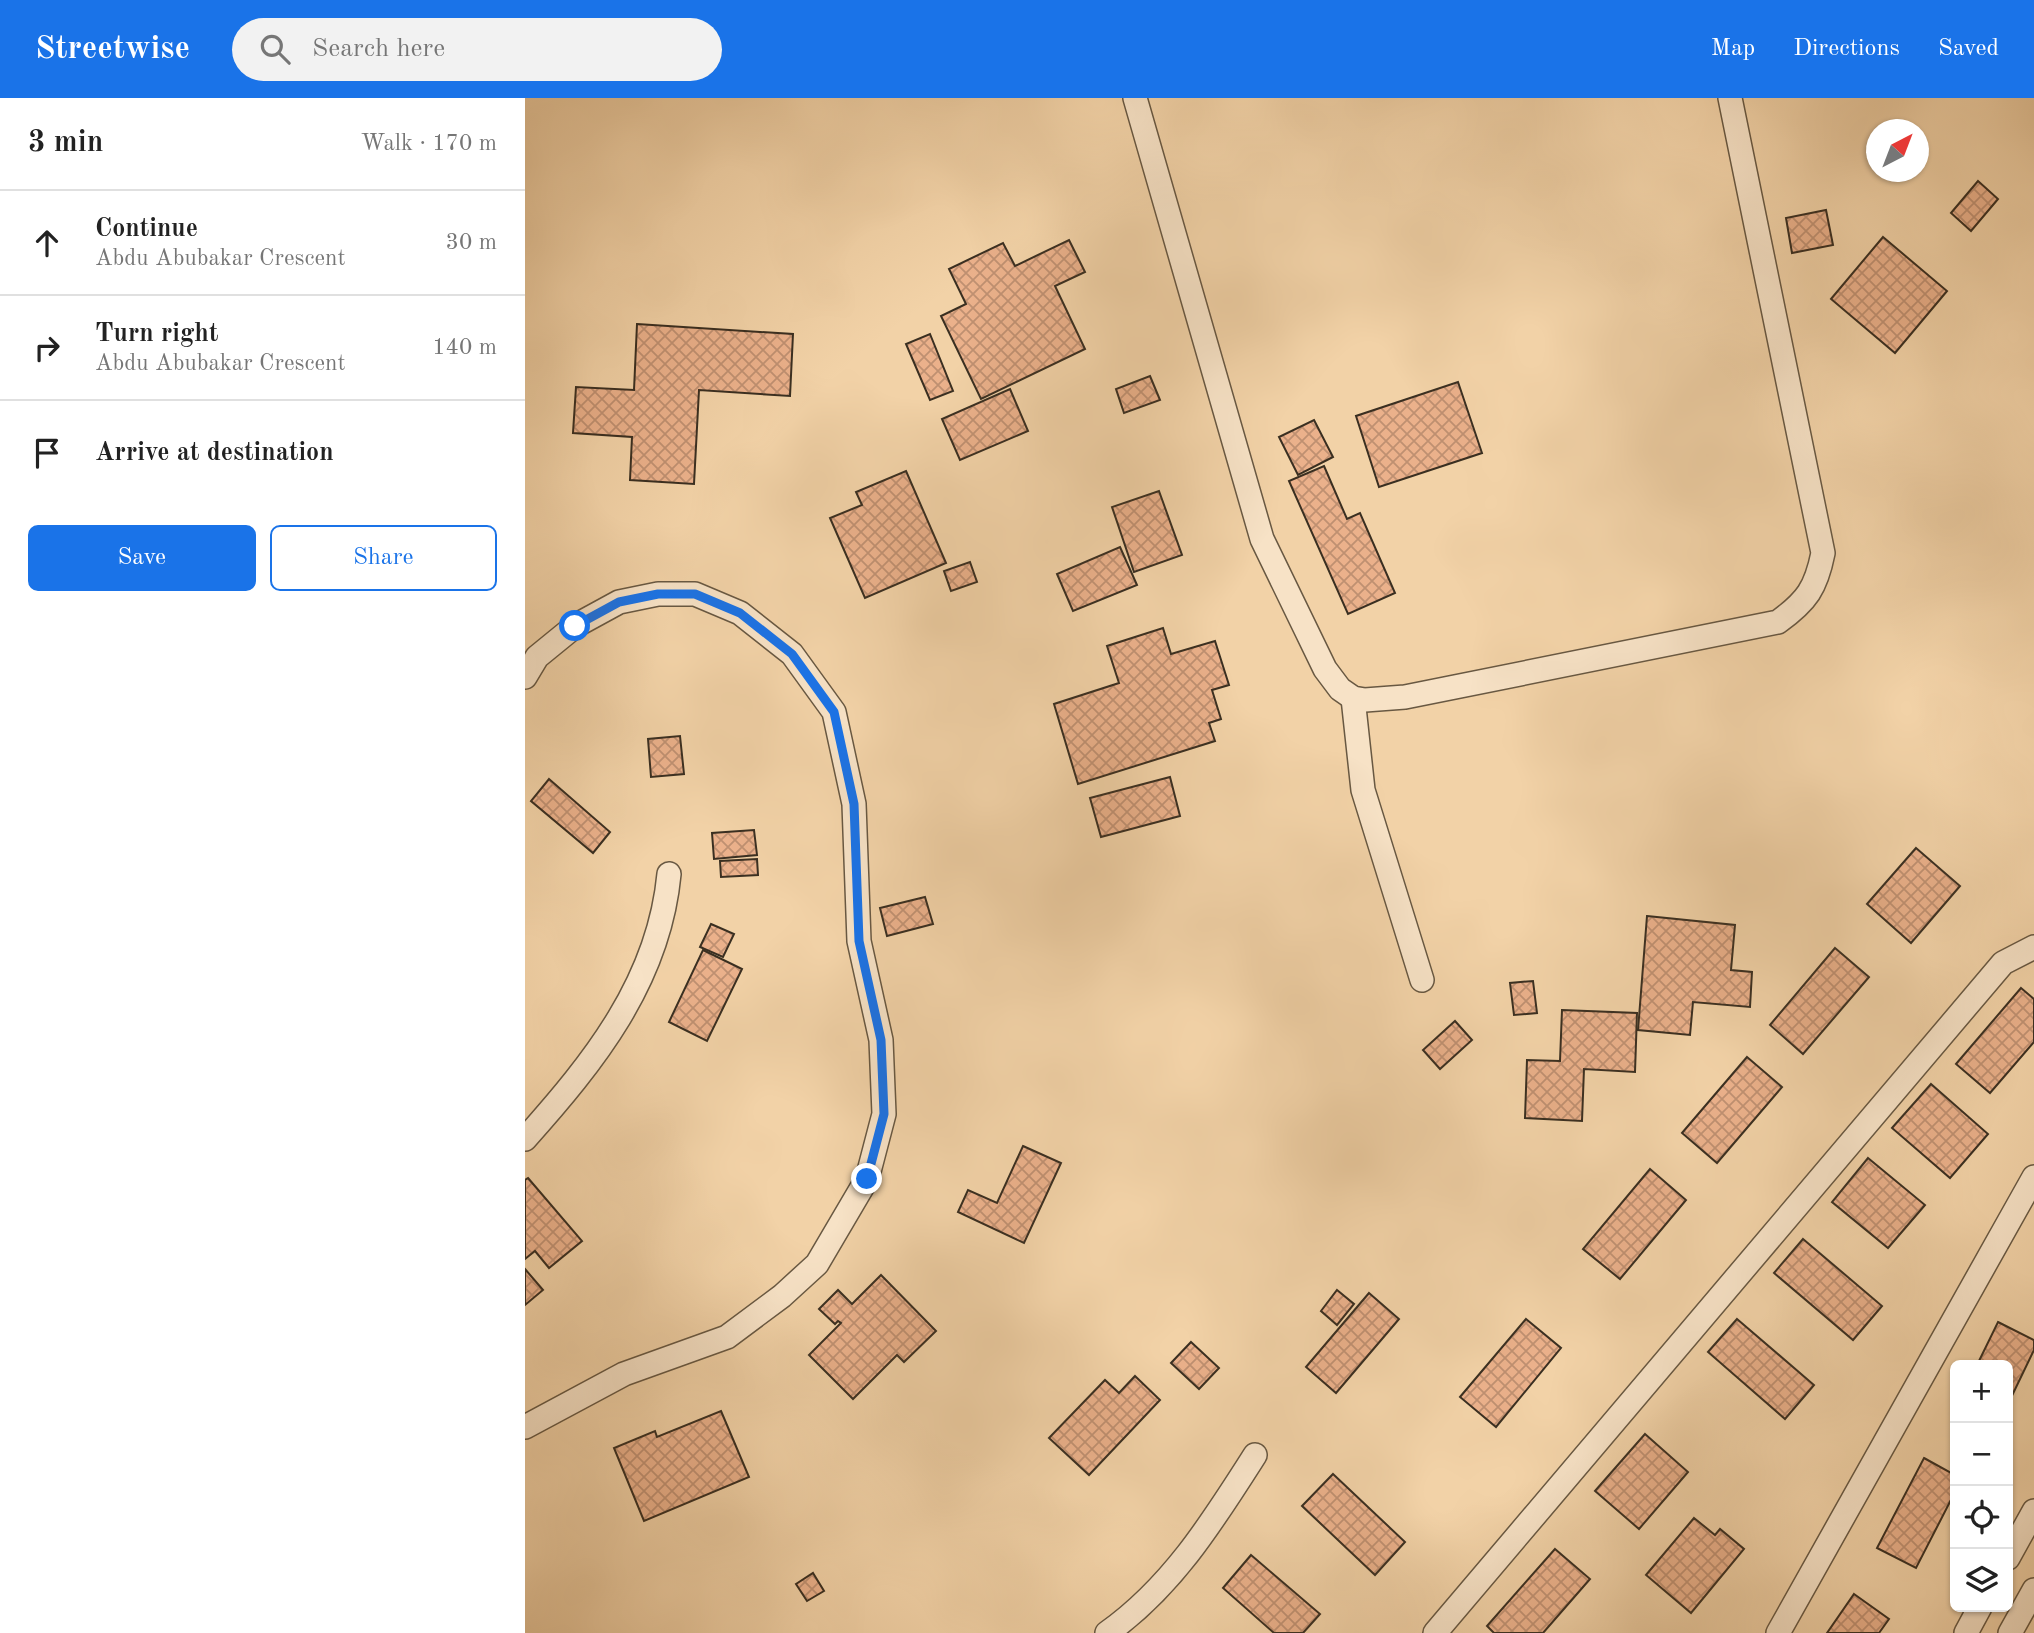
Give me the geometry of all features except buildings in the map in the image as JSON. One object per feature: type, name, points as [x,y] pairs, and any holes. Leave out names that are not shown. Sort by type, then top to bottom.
[{"type":"street","points":[[1135,98],[1262,539],[1325,669],[1340,689],[1353,698],[1405,696],[1778,622],[1799,607],[1818,582],[1823,553],[1730,98]]},
{"type":"street","points":[[525,677],[537,657],[575,626],[619,602],[658,594],[695,594],[740,613],[792,654],[834,712],[854,804],[859,941],[881,1040],[884,1114],[867,1179],[817,1264],[782,1296],[727,1337],[624,1374],[525,1427]]},
{"type":"street","points":[[1353,698],[1363,790],[1422,980]]},
{"type":"street","points":[[525,1139],[605,1043],[638,982],[665,914],[669,874]]},
{"type":"street","points":[[1435,1633],[2003,963],[2034,947]]},
{"type":"street","points":[[1778,1633],[2034,1177]]},
{"type":"street","points":[[1107,1633],[1136,1612],[1199,1543],[1255,1455]]},
{"type":"street","points":[[2013,1549],[2034,1511]]},
{"type":"street","points":[[2010,1633],[2034,1590]]},
{"type":"street","points":[[1965,1633],[1977,1612]]},
{"type":"route","points":[[575,626],[619,602],[658,594],[695,594],[740,613],[792,654],[834,712],[854,804],[859,941],[881,1040],[884,1114],[867,1179]]}]
